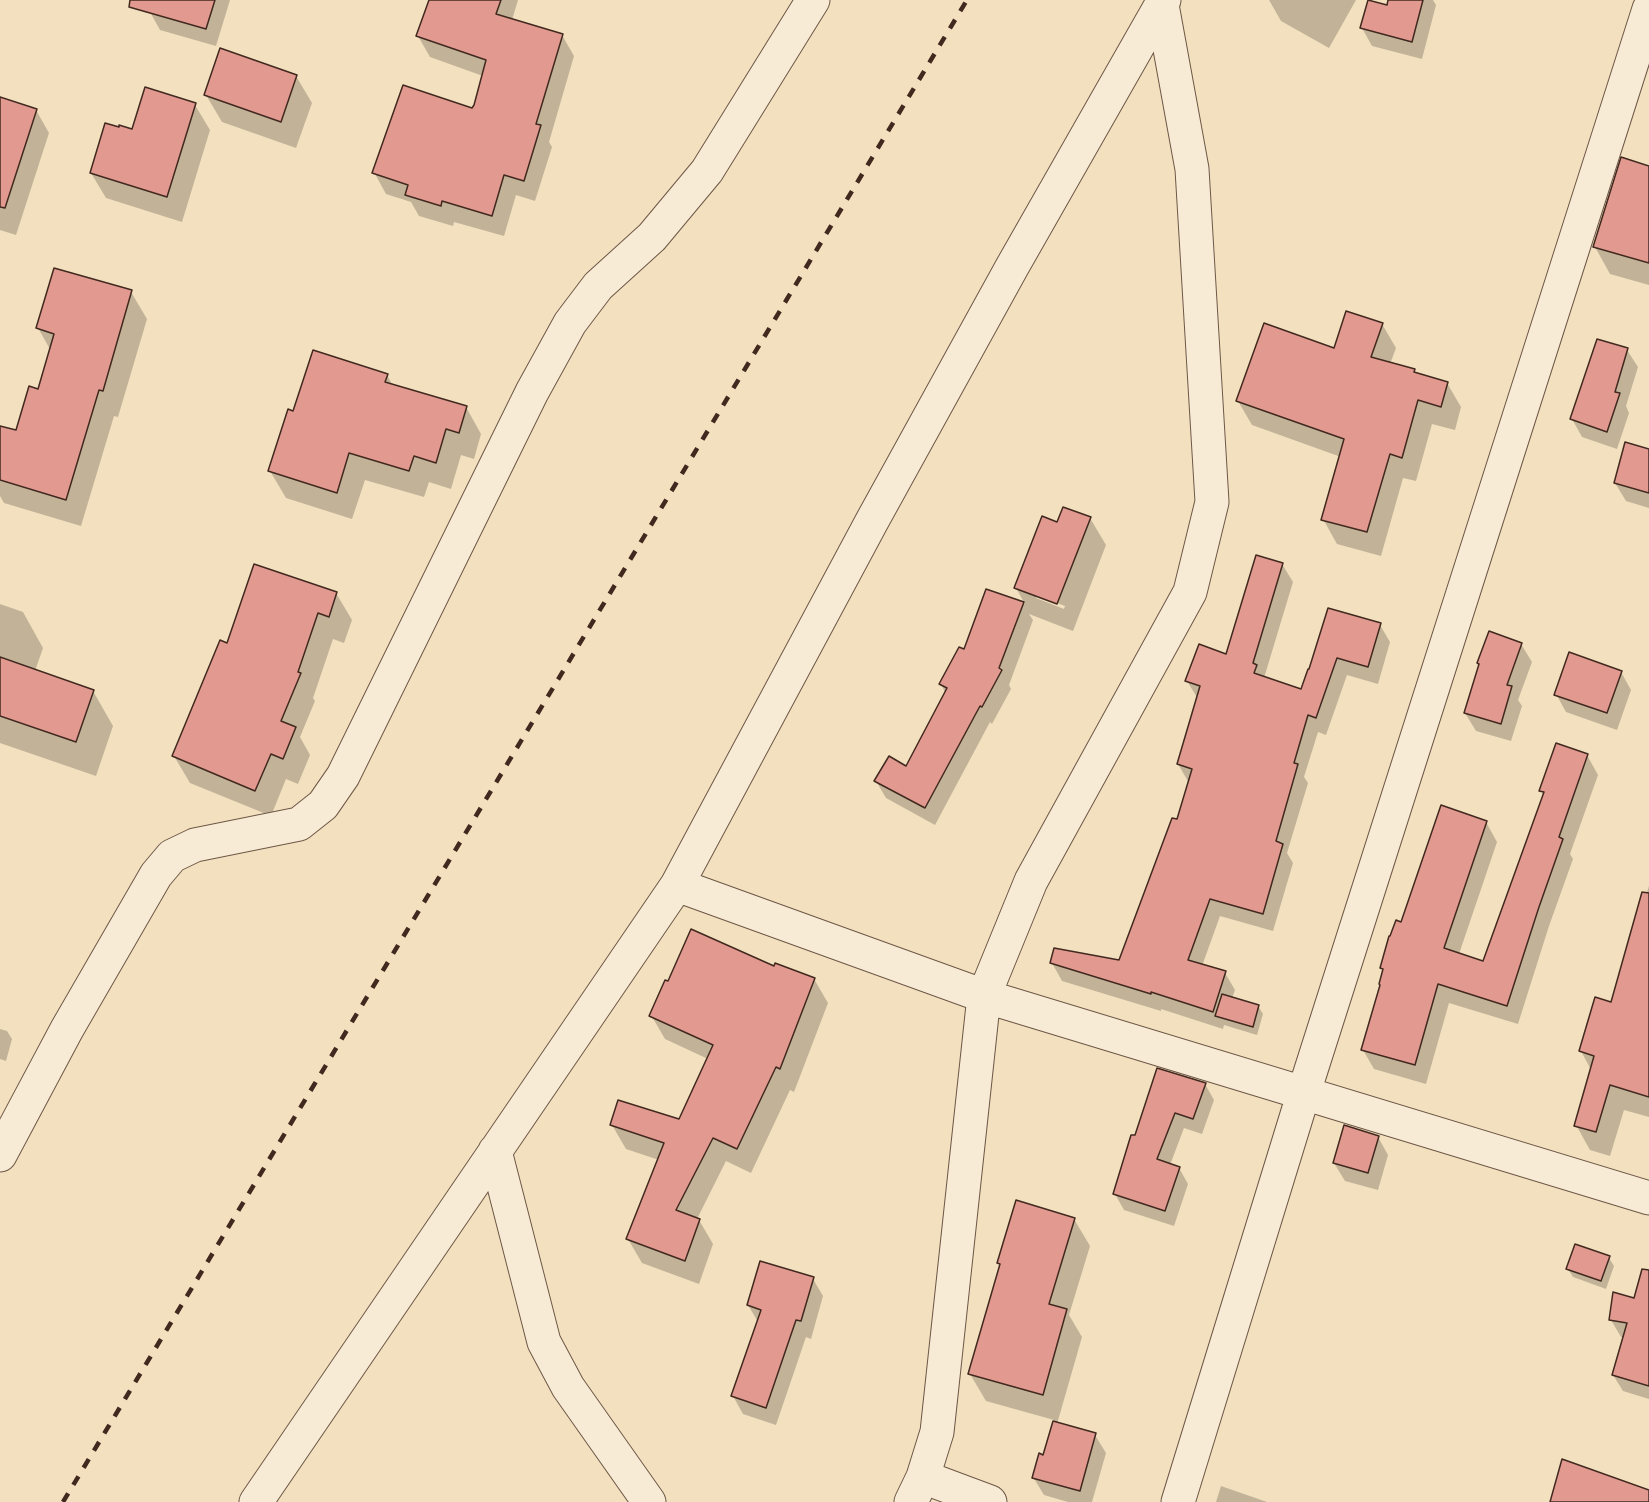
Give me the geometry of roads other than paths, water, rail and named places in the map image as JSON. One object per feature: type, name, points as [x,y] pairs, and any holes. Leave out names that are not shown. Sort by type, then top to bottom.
[{"type":"street","points":[[0,1155],[67,1029],[156,875],[172,856],[195,845],[299,824],[323,805],[343,777],[532,392],[570,322],[598,285],[652,237],[707,171],[813,0]]},
{"type":"street","points":[[256,1502],[677,885],[877,511],[1006,277],[1163,3]]},
{"type":"street","points":[[990,1502],[917,1490],[937,1432],[984,996],[1031,881],[1190,592],[1212,502],[1192,169],[1163,3]]},
{"type":"street","points":[[1178,1502],[1304,1092],[1649,9]]},
{"type":"street","points":[[677,885],[984,996],[1649,1198]]},
{"type":"street","points":[[0,1108],[37,1085]]},
{"type":"street","points":[[495,1150],[544,1342],[568,1387],[649,1502]]},
{"type":"railway","points":[[63,1502],[967,0]]}]
